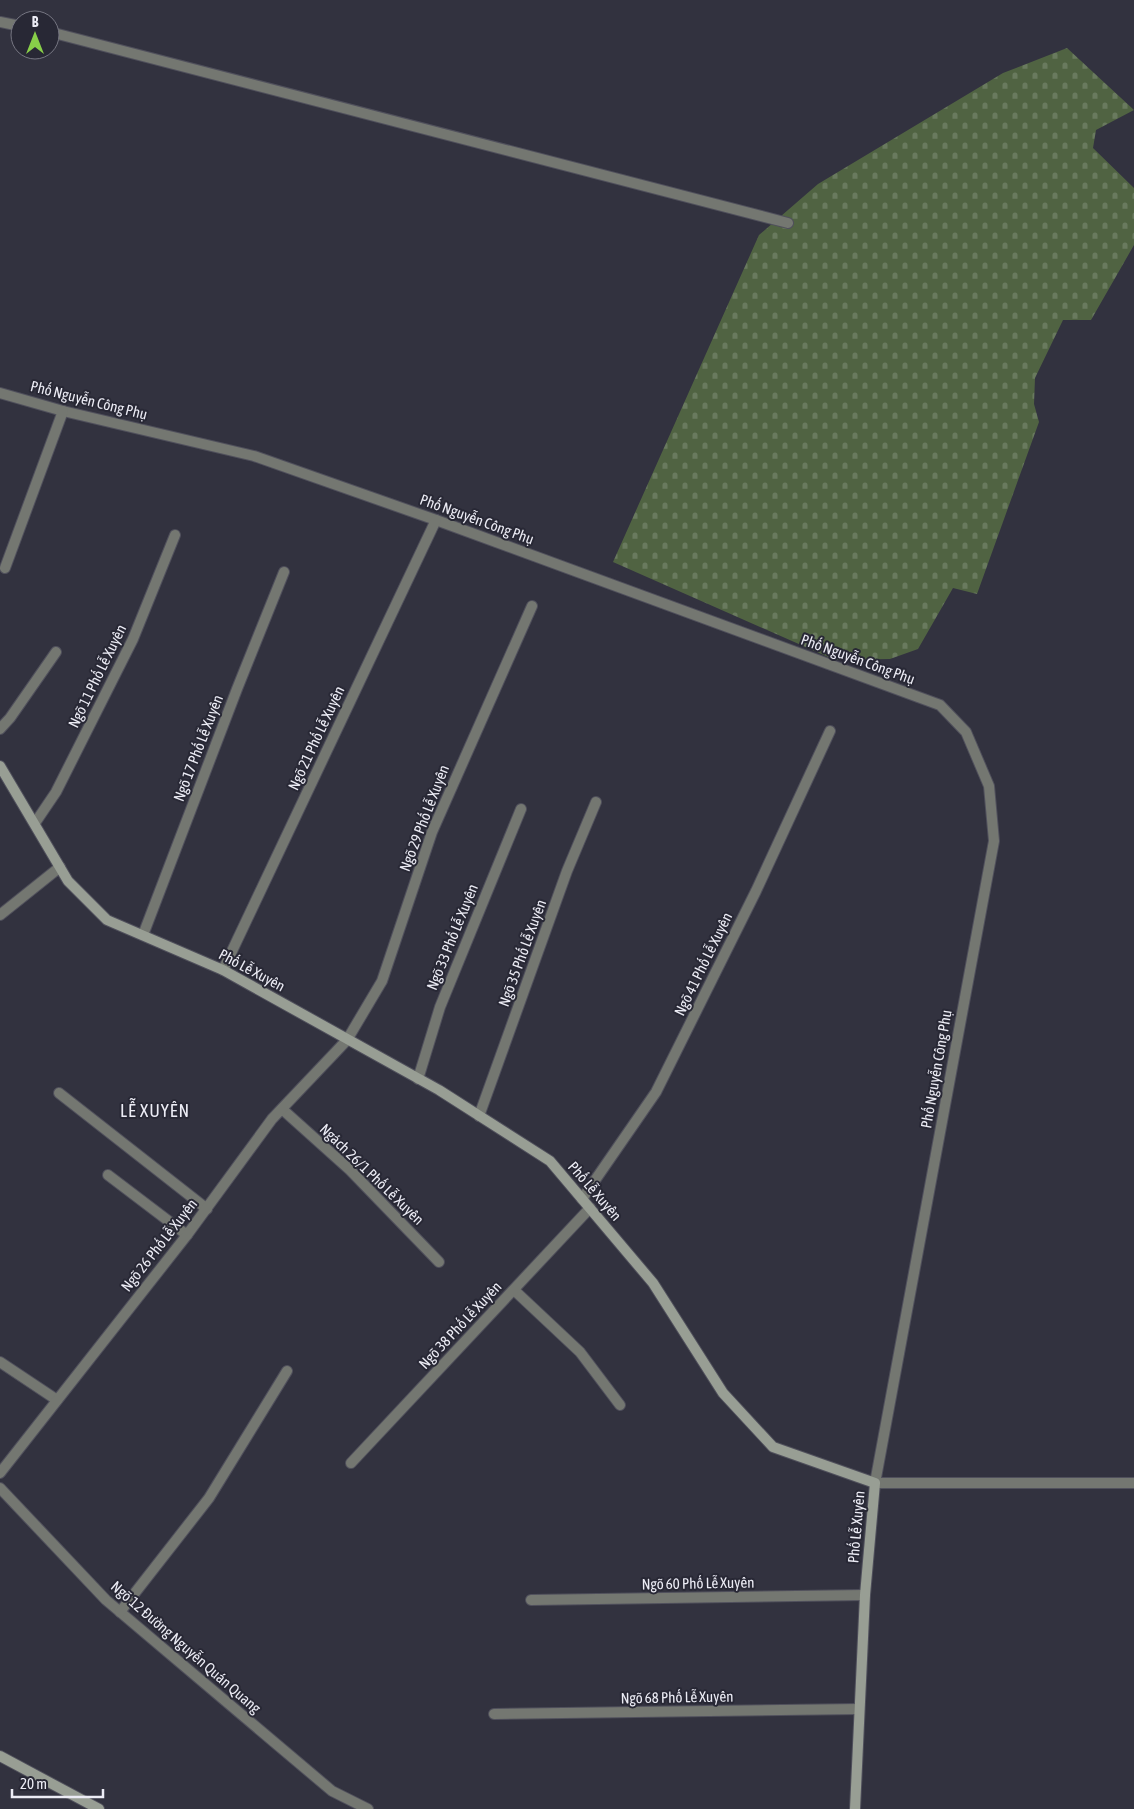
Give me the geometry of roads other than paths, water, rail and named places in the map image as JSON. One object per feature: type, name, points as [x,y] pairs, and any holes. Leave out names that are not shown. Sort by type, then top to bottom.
[{"type":"street","points":[[60,35],[788,223]]},
{"type":"street","name":"Phố Nguyễn Công Phụ","points":[[0,393],[63,411],[254,456],[436,520],[940,705],[966,732],[989,786],[994,841],[875,1483]]},
{"type":"street","points":[[5,568],[63,411]]},
{"type":"street","name":"Ngõ 21 Phố Lễ Xuyên","points":[[223,970],[436,520]]},
{"type":"street","name":"Ngõ 11 Phố Lễ Xuyên","points":[[35,823],[56,792],[133,639],[175,535]]},
{"type":"street","name":"Ngõ 17 Phố Lễ Xuyên","points":[[143,935],[284,572]]},
{"type":"street","name":"Ngõ 29 Phố Lễ Xuyên","points":[[347,1040],[382,981],[432,832],[532,606]]},
{"type":"street","points":[[0,729],[10,718],[56,652]]},
{"type":"street","name":"Ngõ 41 Phố Lễ Xuyên","points":[[582,1199],[656,1092],[756,891],[830,730]]},
{"type":"street","name":"Phố Lễ Xuyên","points":[[0,766],[68,881],[107,920],[223,970],[418,1079],[550,1162],[653,1283],[723,1393],[773,1447],[875,1483],[865,1595],[855,1809]]},
{"type":"street","name":"Ngõ 35 Phố Lễ Xuyên","points":[[479,1116],[567,872],[596,802]]},
{"type":"street","name":"Ngõ 33 Phố Lễ Xuyên","points":[[418,1079],[440,1007],[521,809]]},
{"type":"street","points":[[0,915],[60,867]]},
{"type":"street","name":"Ngõ 26 Phố Lễ Xuyên","points":[[0,1473],[207,1209],[272,1119],[347,1040]]},
{"type":"street","points":[[59,1093],[207,1209]]},
{"type":"street","name":"Ngách 26/1 Phố Lễ Xuyên","points":[[282,1109],[350,1170],[439,1262]]},
{"type":"street","points":[[108,1175],[187,1235]]},
{"type":"street","name":"Ngõ 38 Phố Lễ Xuyên","points":[[351,1463],[590,1208]]},
{"type":"street","points":[[514,1290],[580,1352],[620,1405]]},
{"type":"street","points":[[0,1362],[57,1400]]},
{"type":"street","points":[[120,1612],[209,1498],[287,1371]]},
{"type":"street","points":[[875,1483],[1134,1483]]},
{"type":"street","name":"Ngõ 12 Đường Nguyễn Quán Quang","points":[[0,1488],[106,1600],[332,1791],[368,1809]]},
{"type":"street","name":"Ngõ 60 Phố Lễ Xuyên","points":[[531,1600],[865,1595]]},
{"type":"street","name":"Ngõ 68 Phố Lễ Xuyên","points":[[494,1714],[859,1710]]},
{"type":"street","points":[[0,1756],[99,1809]]},
{"type":"district","name":"LỄ XUYÊN","points":[[155,1110]]}]
